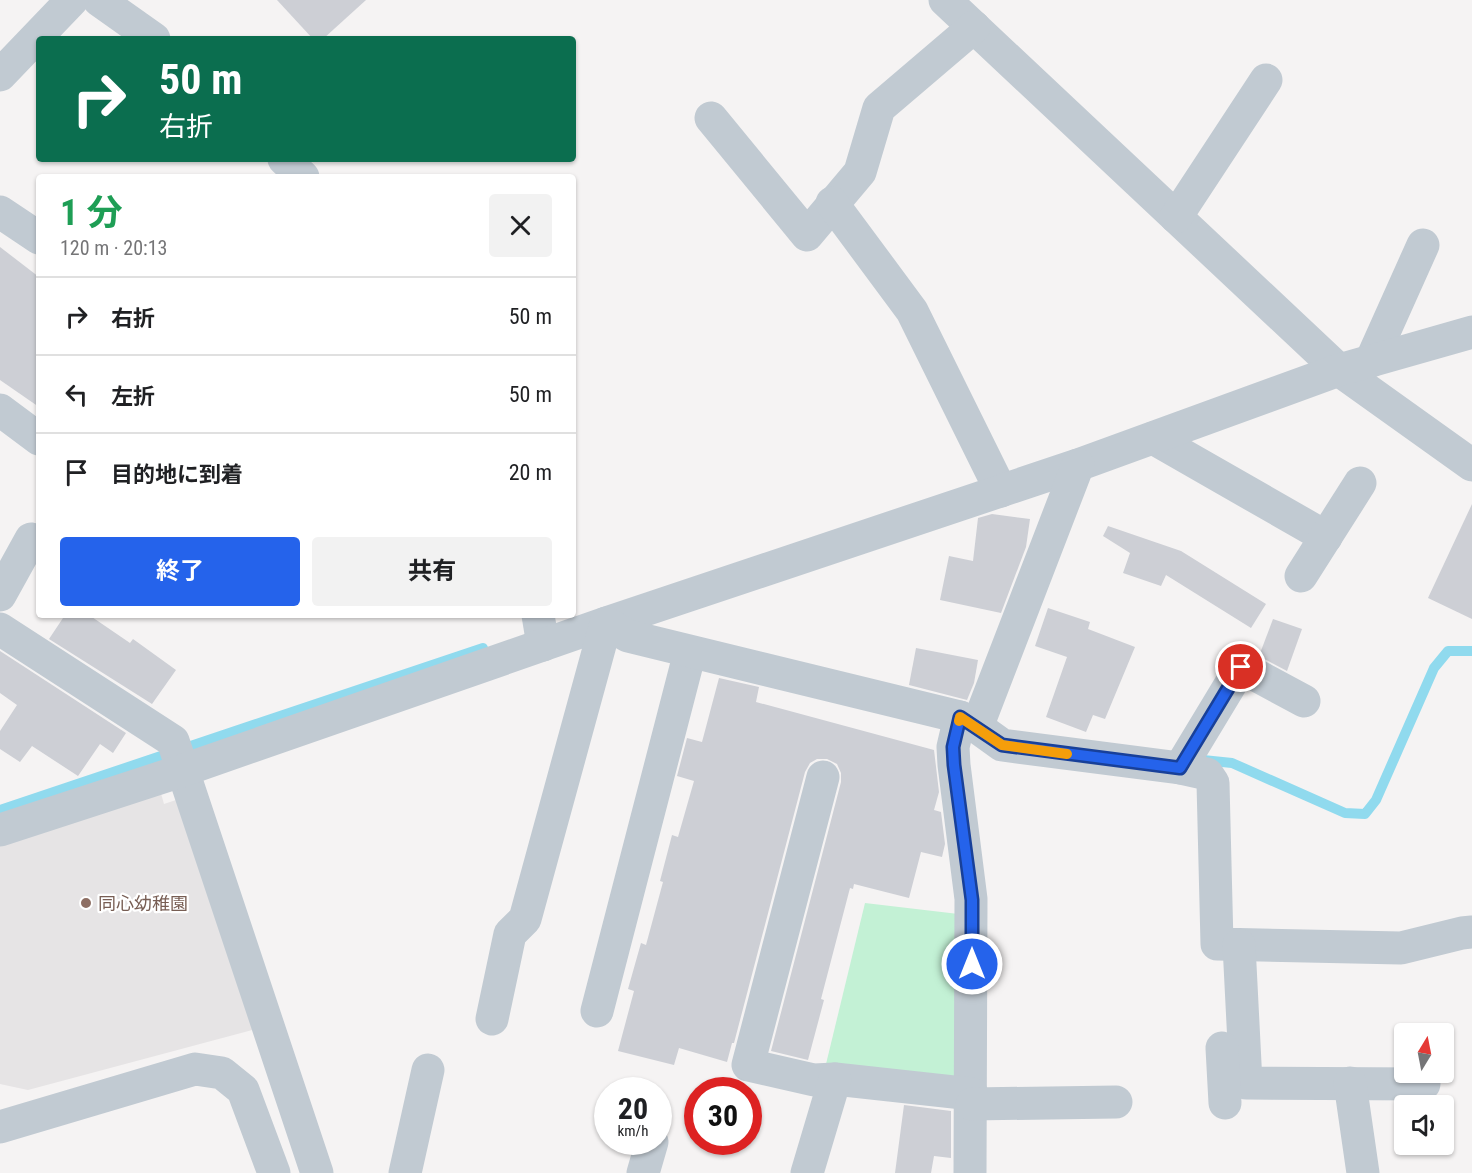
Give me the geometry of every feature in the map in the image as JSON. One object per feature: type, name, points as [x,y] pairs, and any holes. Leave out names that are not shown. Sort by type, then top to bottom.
[{"type":"street","points":[[37,36],[72,0]]},
{"type":"street","points":[[99,0],[150,36]]},
{"type":"street","points":[[945,0],[1339,370],[1472,465]]},
{"type":"street","points":[[711,118],[807,235],[860,172],[879,108],[974,27]]},
{"type":"street","points":[[0,75],[36,38]]},
{"type":"street","points":[[1176,217],[1266,80]]},
{"type":"street","points":[[287,162],[300,174]]},
{"type":"street","points":[[832,203],[912,311],[1001,491]]},
{"type":"street","points":[[0,212],[36,236]]},
{"type":"street","points":[[1371,361],[1423,245]]},
{"type":"street","points":[[0,830],[178,760],[541,630],[606,623],[1078,465],[1339,370],[1472,332]]},
{"type":"street","points":[[0,410],[36,437]]},
{"type":"street","points":[[1153,438],[1326,537]]},
{"type":"street","points":[[970,1173],[972,900],[953,747],[968,722],[1078,465]]},
{"type":"street","points":[[1300,576],[1360,483]]},
{"type":"street","points":[[0,595],[31,539]]},
{"type":"street","points":[[606,623],[628,636],[688,659],[968,722],[1002,745],[1185,761],[1207,774],[1213,783],[1228,945],[1246,1083],[1424,1084]]},
{"type":"street","points":[[492,1019],[510,934],[525,919],[606,623]]},
{"type":"street","points":[[0,629],[173,741],[317,1173]]},
{"type":"street","points":[[597,1011],[688,659]]},
{"type":"street","points":[[1185,761],[1241,667],[1304,701]]},
{"type":"street","points":[[823,777],[748,1065],[814,1080],[835,1079],[972,1099],[1116,1102]]},
{"type":"street","points":[[1228,945],[1401,948],[1472,932]]},
{"type":"street","points":[[1225,1103],[1228,945]]},
{"type":"street","points":[[0,1127],[195,1069],[222,1073],[243,1090],[274,1173]]},
{"type":"street","points":[[405,1173],[428,1070]]},
{"type":"street","points":[[807,1173],[835,1079]]},
{"type":"street","points":[[1350,1083],[1363,1173]]},
{"type":"street","points":[[643,1173],[648,1155]]},
{"type":"shaded area","points":[[160,790],[164,804],[176,800],[256,1029],[28,1090],[0,1084],[0,843]]},
{"type":"green space","points":[[865,903],[967,915],[965,1084],[826,1064]]},
{"type":"building","points":[[277,0],[366,0],[326,36],[310,36]]},
{"type":"building","points":[[0,247],[36,275],[36,405],[0,380]]},
{"type":"building","points":[[1472,504],[1472,619],[1428,598]]},
{"type":"building","points":[[992,514],[1030,519],[1026,547],[1001,613],[940,600],[949,556],[973,561],[978,518]]},
{"type":"building","points":[[1108,526],[1181,551],[1266,604],[1251,628],[1166,575],[1161,586],[1123,573],[1130,553],[1103,536]]},
{"type":"building","points":[[1048,608],[1090,622],[1088,629],[1135,647],[1105,719],[1093,715],[1086,732],[1046,717],[1067,657],[1035,646]]},
{"type":"building","points":[[63,618],[93,618],[130,643],[133,639],[176,670],[152,704],[49,639]]},
{"type":"building","points":[[1273,619],[1302,629],[1287,671],[1259,656]]},
{"type":"building","points":[[916,648],[978,660],[974,683],[967,700],[909,685]]},
{"type":"building","points":[[0,651],[126,733],[113,753],[100,744],[78,776],[32,746],[20,762],[0,749],[0,731],[17,705],[0,693]]},
{"type":"building","points":[[719,678],[759,687],[756,702],[934,750],[939,792],[934,810],[941,812],[945,844],[942,857],[921,852],[909,898],[854,884],[853,889],[850,888],[821,999],[824,1000],[808,1060],[771,1051],[841,782],[841,773],[837,764],[827,759],[817,759],[810,763],[805,772],[734,1043],[732,1043],[727,1062],[679,1048],[674,1065],[618,1051],[634,991],[628,989],[641,943],[646,945],[663,882],[660,881],[672,835],[678,837],[694,781],[677,776],[687,738],[702,742]]},
{"type":"building","points":[[904,1105],[951,1111],[951,1158],[934,1156],[931,1173],[895,1173]]},
{"type":"waterway","points":[[0,810],[483,648]]},
{"type":"waterway","points":[[1203,760],[1232,763],[1345,813],[1365,814],[1376,800],[1434,668],[1448,651],[1472,651]]},
{"type":"slow traffic","points":[[959,721],[960,717],[1002,745],[1067,754]]},
{"type":"place","name":"同心幼稚園","points":[[86,903]]},
{"type":"route","points":[[972,964],[972,900],[953,747],[960,717],[1002,745],[1180,768],[1241,667]]}]
